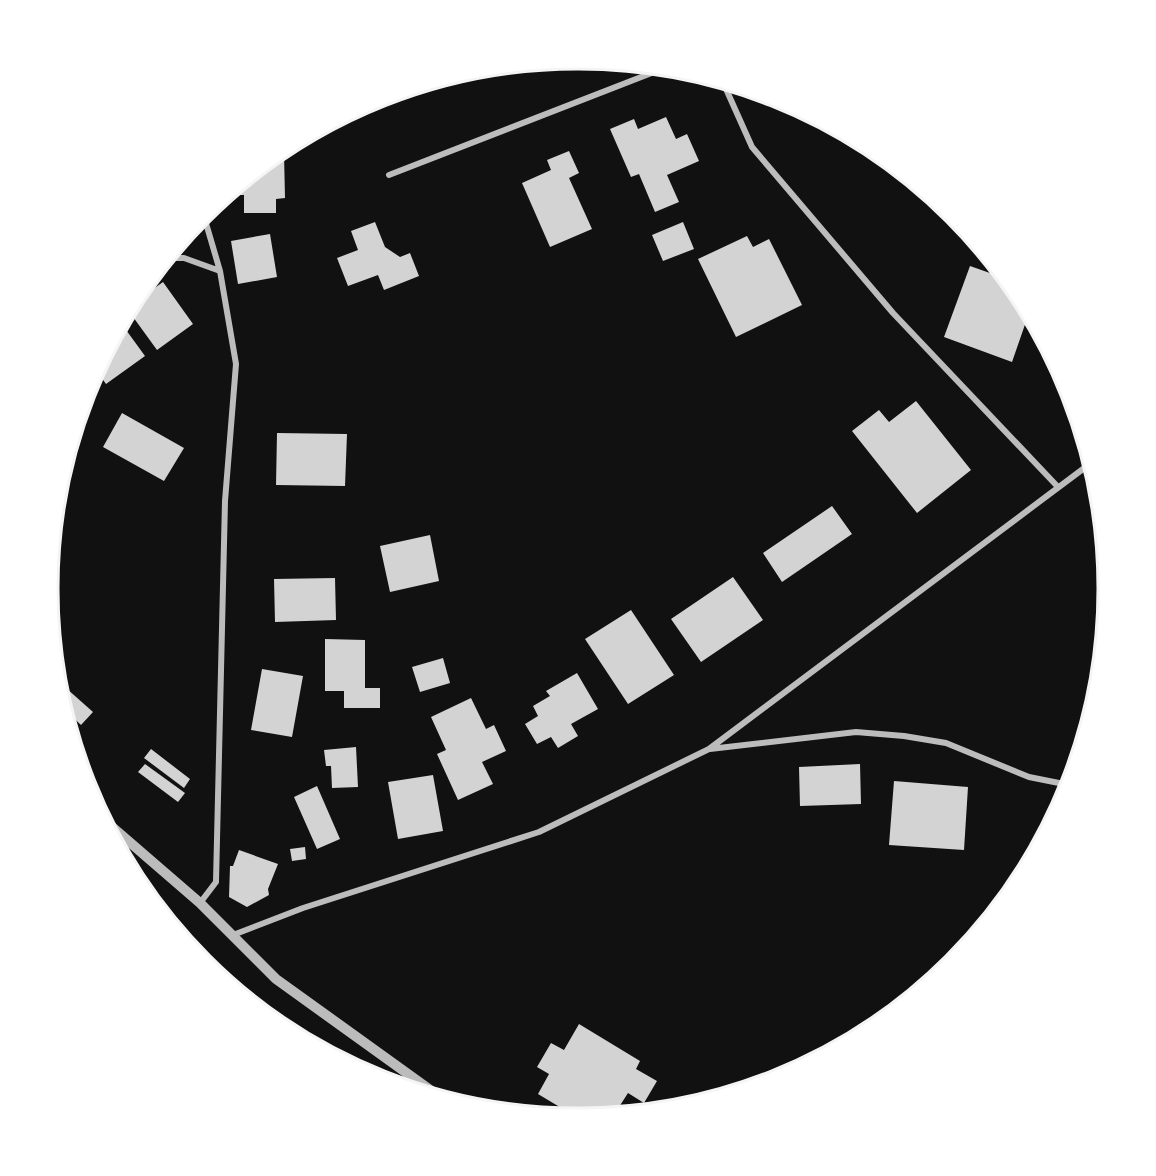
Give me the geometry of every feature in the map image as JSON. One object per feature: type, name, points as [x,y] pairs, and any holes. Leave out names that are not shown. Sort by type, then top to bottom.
[{"type":"street","points":[[389,175],[650,74]]},
{"type":"street","points":[[727,90],[752,147],[893,314],[1058,487]]},
{"type":"street","points":[[200,903],[216,882],[225,501],[236,364],[220,271],[207,225]]},
{"type":"street","points":[[177,258],[184,258],[220,271]]},
{"type":"street","points":[[232,936],[303,908],[539,832],[709,749],[1084,468]]},
{"type":"street","points":[[709,749],[856,732],[904,736],[945,743],[1029,777],[1060,783]]},
{"type":"street","points":[[121,835],[200,903],[276,979],[420,1083]]},
{"type":"street","points":[[405,1078],[408,1074]]},
{"type":"building","points":[[666,117],[676,139],[687,134],[699,161],[667,175],[679,202],[655,212],[639,174],[631,177],[610,129],[634,119],[638,129]]},
{"type":"building","points":[[569,151],[579,173],[569,178],[592,229],[550,247],[522,183],[551,170],[547,160]]},
{"type":"building","points":[[284,160],[285,198],[276,199],[276,213],[244,213],[244,195],[238,195]]},
{"type":"building","points":[[375,222],[385,247],[400,257],[410,253],[419,276],[384,290],[378,275],[348,286],[337,258],[358,250],[351,231]]},
{"type":"building","points":[[683,222],[694,249],[663,261],[652,235]]},
{"type":"building","points":[[270,234],[277,277],[238,284],[231,241]]},
{"type":"building","points":[[747,236],[753,247],[769,239],[802,305],[736,337],[698,259]]},
{"type":"building","points":[[970,266],[991,273],[1025,324],[1012,362],[944,337]]},
{"type":"building","points":[[163,282],[193,324],[157,350],[134,318],[154,289]]},
{"type":"building","points":[[127,331],[145,356],[106,384],[102,379]]},
{"type":"building","points":[[916,401],[971,470],[917,513],[852,431],[879,410],[889,422]]},
{"type":"building","points":[[122,413],[184,448],[164,481],[103,447]]},
{"type":"building","points":[[277,433],[347,434],[345,486],[276,485]]},
{"type":"building","points":[[832,506],[852,534],[782,582],[763,553]]},
{"type":"building","points":[[430,535],[439,581],[390,592],[380,546]]},
{"type":"building","points":[[733,577],[763,620],[701,662],[671,619]]},
{"type":"building","points":[[335,578],[336,620],[275,622],[274,579]]},
{"type":"building","points":[[631,610],[674,675],[628,704],[585,639]]},
{"type":"building","points":[[325,639],[365,640],[365,688],[380,688],[380,708],[344,708],[344,691],[325,691]]},
{"type":"building","points":[[443,658],[450,683],[420,692],[412,667]]},
{"type":"building","points":[[262,669],[303,676],[292,737],[251,730]]},
{"type":"building","points":[[577,673],[598,709],[571,724],[578,736],[558,748],[551,737],[537,744],[525,724],[538,716],[533,706],[550,696],[546,691]]},
{"type":"building","points":[[68,690],[93,712],[81,725],[75,720]]},
{"type":"building","points":[[471,698],[486,729],[494,725],[506,751],[482,762],[493,784],[458,800],[437,754],[446,750],[431,717]]},
{"type":"building","points":[[356,747],[358,787],[332,788],[331,766],[326,766],[324,750]]},
{"type":"building","points":[[151,749],[190,779],[184,788],[144,758]]},
{"type":"building","points":[[145,764],[185,793],[178,802],[138,772]]},
{"type":"building","points":[[860,764],[861,804],[800,806],[799,767]]},
{"type":"building","points":[[433,775],[443,831],[398,839],[388,782]]},
{"type":"building","points":[[894,781],[968,787],[964,850],[889,845]]},
{"type":"building","points":[[317,786],[340,839],[317,849],[294,797]]},
{"type":"building","points":[[305,847],[306,859],[292,861],[290,849]]},
{"type":"building","points":[[239,850],[278,864],[268,889],[269,895],[247,907],[229,897],[230,866],[233,866]]},
{"type":"building","points":[[579,1024],[640,1061],[636,1069],[657,1081],[644,1103],[628,1093],[620,1105],[560,1107],[538,1094],[549,1074],[537,1067],[551,1043],[564,1050]]}]
